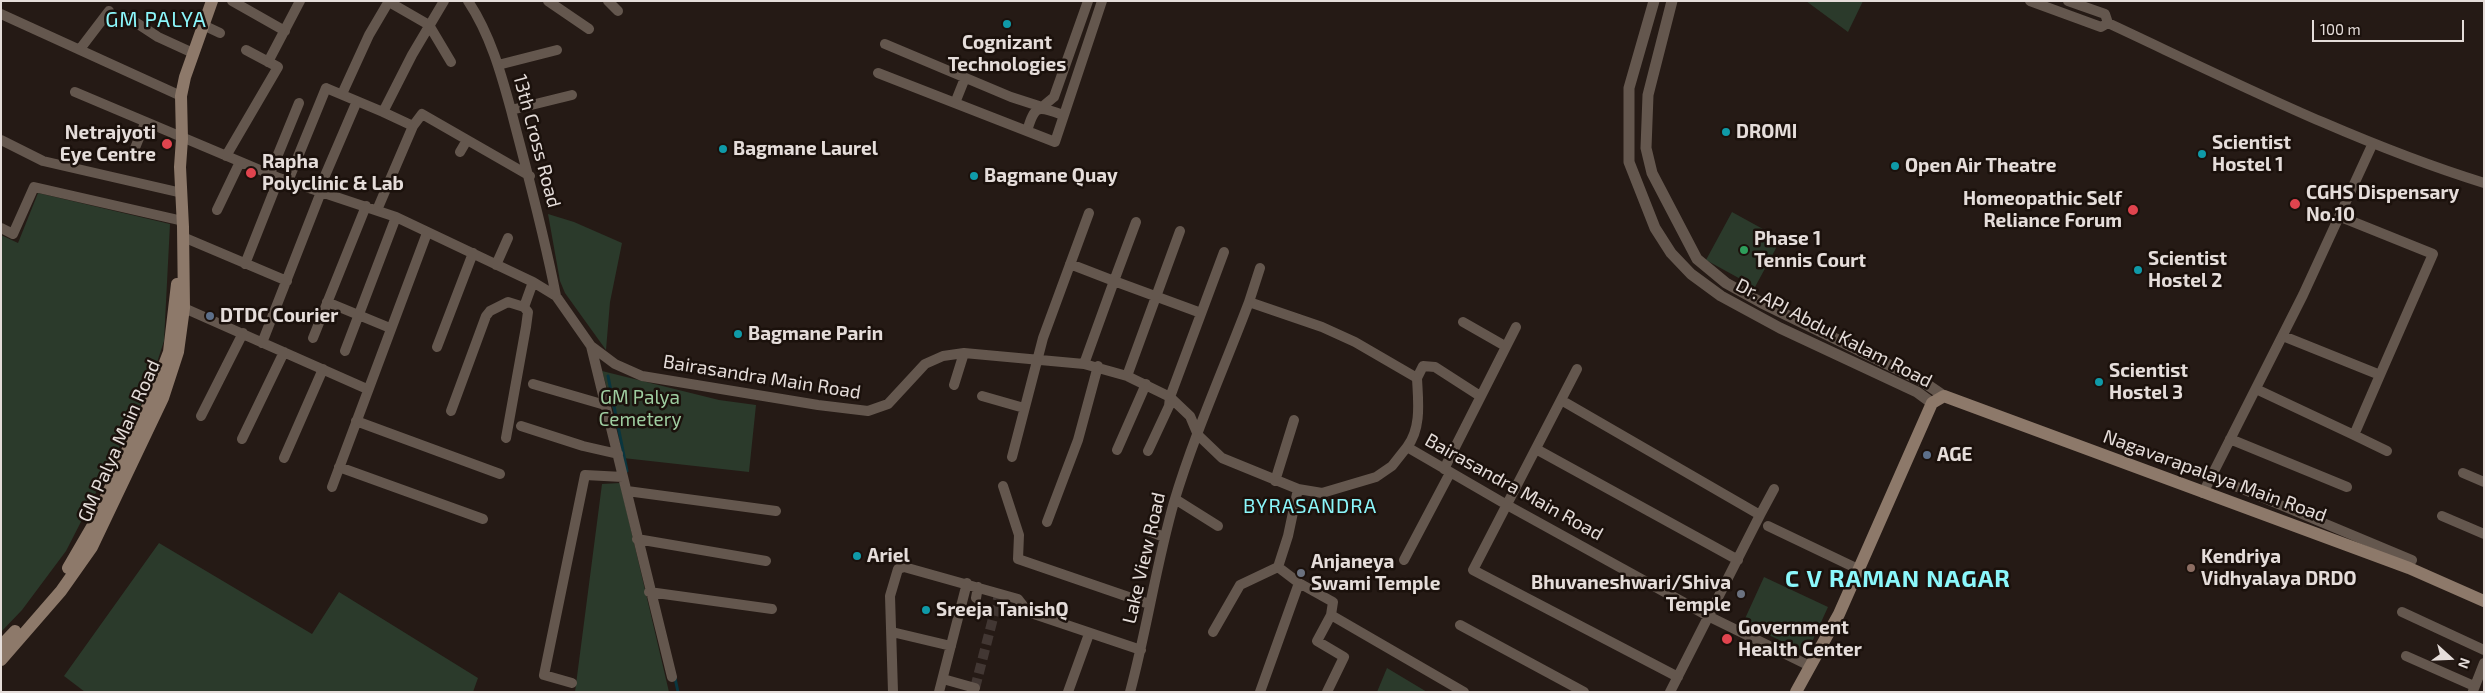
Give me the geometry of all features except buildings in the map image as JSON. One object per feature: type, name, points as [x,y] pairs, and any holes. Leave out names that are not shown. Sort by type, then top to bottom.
[{"type":"main road","name":"GM Palya Main Road","points":[[1,660],[61,591],[92,547],[162,398],[178,352],[184,308],[180,168],[182,139],[181,96],[193,53],[212,1]]},
{"type":"main road","points":[[1,646],[70,566],[93,525],[143,419],[169,352],[180,234],[183,229]]},
{"type":"main road","points":[[1796,692],[1839,614],[1932,403],[1944,396]]},
{"type":"main road","name":"Nagavarapalaya Main Road","points":[[1944,396],[2409,568],[2484,601]]},
{"type":"street","points":[[232,1],[285,31]]},
{"type":"street","points":[[268,62],[300,1]]},
{"type":"street","points":[[383,112],[429,25],[444,1]]},
{"type":"street","name":"13th Cross Road","points":[[468,1],[477,15],[498,65],[530,176],[556,296]]},
{"type":"street","points":[[548,1],[589,29]]},
{"type":"street","points":[[608,1],[618,11]]},
{"type":"street","points":[[1027,131],[1031,115],[1036,109],[1042,107],[1054,97],[1088,1]]},
{"type":"street","points":[[878,73],[1055,142],[1102,1]]},
{"type":"street","name":"Dr. APJ Abdul Kalam Road","points":[[1654,1],[1630,88],[1629,162],[1655,228],[1671,253],[1691,274],[1721,296],[1780,328],[1917,392],[1932,403]]},
{"type":"street","points":[[1672,1],[1656,57],[1647,104],[1646,148],[1652,173],[1697,259],[1726,283],[1786,315],[1927,383],[1944,396]]},
{"type":"street","points":[[2030,1],[2062,6],[2101,27],[2108,23]]},
{"type":"street","points":[[2068,1],[2105,14],[2108,23],[2373,143],[2484,183]]},
{"type":"street","points":[[342,94],[368,34],[389,2],[429,25],[451,62]]},
{"type":"street","points":[[80,49],[109,12]]},
{"type":"street","points":[[1,14],[181,96]]},
{"type":"street","points":[[129,18],[158,37],[193,53]]},
{"type":"street","points":[[204,23],[220,31]]},
{"type":"street","points":[[884,44],[1063,115]]},
{"type":"street","points":[[226,156],[278,67],[246,50]]},
{"type":"street","points":[[498,65],[557,50]]},
{"type":"street","points":[[955,103],[966,78]]},
{"type":"street","points":[[245,264],[279,178],[326,88],[413,126]]},
{"type":"street","name":"Bairasandra Main Road","points":[[75,92],[182,139],[196,142],[279,178],[377,210],[533,282],[556,296],[591,346],[614,364],[642,376],[868,411],[888,404],[925,364],[943,356],[964,353],[1037,358],[1098,366],[1146,384],[1170,397],[1190,416],[1198,435],[1222,458],[1298,489],[1322,493],[1376,476],[1392,466],[1407,447],[1507,505],[1710,617],[1810,666]]},
{"type":"street","points":[[511,110],[572,95]]},
{"type":"street","points":[[262,343],[321,192],[320,185],[357,100]]},
{"type":"street","points":[[279,178],[299,103]]},
{"type":"street","points":[[377,210],[413,126],[422,114],[530,176]]},
{"type":"street","points":[[133,153],[145,123]]},
{"type":"street","points":[[1,140],[43,161],[182,193]]},
{"type":"street","points":[[460,152],[468,140]]},
{"type":"street","points":[[2203,493],[2283,336],[2373,143]]},
{"type":"street","points":[[217,210],[240,162]]},
{"type":"street","points":[[1,228],[12,234],[34,187],[183,229],[245,264],[287,281]]},
{"type":"street","points":[[313,338],[366,206]]},
{"type":"street","points":[[1012,457],[1037,358],[1089,213]]},
{"type":"street","points":[[2340,217],[2433,254],[2354,435]]},
{"type":"street","points":[[345,351],[396,218]]},
{"type":"street","points":[[1084,364],[1136,222]]},
{"type":"street","points":[[1127,376],[1180,231]]},
{"type":"street","points":[[332,487],[390,328],[428,233]]},
{"type":"street","points":[[496,265],[508,238]]},
{"type":"street","points":[[1148,451],[1169,406],[1170,397],[1224,252]]},
{"type":"street","points":[[437,348],[473,253]]},
{"type":"street","points":[[1070,264],[1201,313]]},
{"type":"street","name":"Lake View Road","points":[[1130,692],[1141,650],[1164,537],[1175,499],[1260,268]]},
{"type":"street","points":[[524,307],[533,282]]},
{"type":"street","points":[[327,302],[390,328]]},
{"type":"street","points":[[451,411],[486,316],[490,311],[508,302],[524,307],[528,312],[526,327],[506,438]]},
{"type":"street","points":[[1249,302],[1322,327],[1355,342],[1417,378]]},
{"type":"street","points":[[184,308],[368,389]]},
{"type":"street","points":[[1780,328],[1786,315]]},
{"type":"street","points":[[1463,322],[1505,346]]},
{"type":"street","points":[[1404,560],[1447,471],[1480,396],[1516,327]]},
{"type":"street","points":[[201,416],[243,333]]},
{"type":"street","points":[[2283,336],[2380,375]]},
{"type":"street","points":[[591,346],[672,677]]},
{"type":"street","points":[[242,439],[284,352]]},
{"type":"street","points":[[954,386],[964,353]]},
{"type":"street","points":[[1047,522],[1078,440],[1098,366]]},
{"type":"street","points":[[1407,447],[1412,440],[1418,420],[1417,378],[1423,366],[1434,367],[1480,396]]},
{"type":"street","points":[[284,458],[323,369]]},
{"type":"street","points":[[1577,369],[1473,570],[1678,678]]},
{"type":"street","points":[[533,384],[605,405]]},
{"type":"street","points":[[1117,450],[1146,384]]},
{"type":"street","points":[[2256,389],[2387,451]]},
{"type":"street","points":[[982,396],[1024,408]]},
{"type":"street","points":[[1561,400],[1760,515]]},
{"type":"street","points":[[1275,481],[1294,420]]},
{"type":"street","points":[[356,421],[500,474]]},
{"type":"street","points":[[521,426],[583,446],[618,454]]},
{"type":"street","points":[[2230,438],[2347,487]]},
{"type":"street","points":[[1536,449],[1738,560]]},
{"type":"street","points":[[339,467],[483,519]]},
{"type":"street","points":[[2463,473],[2484,482]]},
{"type":"street","points":[[572,682],[544,675],[585,476],[623,477]]},
{"type":"street","points":[[2211,476],[2412,560]]},
{"type":"street","points":[[1003,486],[1020,536],[1018,559],[1149,604]]},
{"type":"street","points":[[1213,632],[1240,585],[1278,566],[1288,536],[1298,489]]},
{"type":"street","points":[[1670,692],[1774,489]]},
{"type":"street","points":[[628,491],[776,511]]},
{"type":"street","points":[[1175,499],[1218,526]]},
{"type":"street","points":[[2442,516],[2484,534]]},
{"type":"street","points":[[1768,526],[1858,570]]},
{"type":"street","points":[[1149,531],[1164,537]]},
{"type":"street","points":[[637,539],[766,561]]},
{"type":"street","points":[[1278,566],[1299,583],[1334,602],[1331,615],[1317,641],[1344,657],[1327,692]]},
{"type":"street","points":[[893,692],[890,596],[898,569],[904,568],[979,592],[1018,599],[1028,612],[1141,650]]},
{"type":"street","points":[[1260,692],[1299,583]]},
{"type":"street","points":[[650,592],[772,609]]},
{"type":"street","points":[[939,692],[952,646],[979,592]]},
{"type":"street","points":[[2402,612],[2484,650]]},
{"type":"street","points":[[1331,615],[1464,692]]},
{"type":"street","points":[[1460,625],[1584,692]]},
{"type":"street","points":[[892,632],[952,646]]},
{"type":"street","points":[[1068,692],[1089,634]]},
{"type":"street","points":[[2406,656],[2473,689],[2484,663]]},
{"type":"street","points":[[942,679],[975,688]]},
{"type":"green space","points":[[1806,1],[1863,1],[1848,32]]},
{"type":"green space","points":[[38,193],[170,224],[164,341],[147,393],[66,551],[22,610],[1,632],[1,235],[18,243]]},
{"type":"green space","name":"Phase 1 Tennis Court","points":[[1732,212],[1781,239],[1755,287],[1706,260]]},
{"type":"green space","points":[[548,214],[574,222],[622,243],[610,302],[606,350],[565,293],[560,281]]},
{"type":"green space","name":"GM Palya Cemetery","points":[[602,371],[719,400],[756,405],[749,472],[623,458],[620,434]]},
{"type":"green space","points":[[620,483],[669,692],[575,692],[602,484]]},
{"type":"green space","points":[[159,543],[312,634],[339,592],[478,678],[473,692],[85,692],[64,676]]},
{"type":"green space","points":[[1764,577],[1828,607],[1807,653],[1743,623]]},
{"type":"green space","points":[[1387,668],[1427,692],[1377,692]]},
{"type":"waterway","points":[[608,376],[627,471]]},
{"type":"waterway","points":[[675,678],[678,692]]},
{"type":"tunnel","points":[[975,688],[999,595]]},
{"type":"place","name":"Cognizant Technologies","points":[[1007,24]]},
{"type":"place","name":"DROMI","points":[[1726,132]]},
{"type":"place","name":"Netrajyoti Eye Centre","points":[[167,144]]},
{"type":"place","name":"Bagmane Laurel","points":[[723,149]]},
{"type":"place","name":"Scientist Hostel 1","points":[[2202,154]]},
{"type":"place","name":"Open Air Theatre","points":[[1895,166]]},
{"type":"place","name":"Rapha Polyclinic & Lab","points":[[251,173]]},
{"type":"place","name":"Bagmane Quay","points":[[974,176]]},
{"type":"place","name":"CGHS Dispensary No.10","points":[[2295,204]]},
{"type":"place","name":"Homeopathic Self Reliance Forum","points":[[2133,210]]},
{"type":"place","name":"Phase 1 Tennis Court","points":[[1744,250]]},
{"type":"place","name":"Scientist Hostel 2","points":[[2138,270]]},
{"type":"place","name":"DTDC Courier","points":[[210,316]]},
{"type":"place","name":"Bagmane Parin","points":[[738,334]]},
{"type":"place","name":"Scientist Hostel 3","points":[[2099,382]]},
{"type":"place","name":"AGE","points":[[1927,455]]},
{"type":"place","name":"Ariel","points":[[857,556]]},
{"type":"place","name":"Kendriya Vidhyalaya DRDO","points":[[2191,568]]},
{"type":"place","name":"Anjaneya Swami Temple","points":[[1301,573]]},
{"type":"place","name":"Bhuvaneshwari/Shiva Temple","points":[[1741,594]]},
{"type":"place","name":"Sreeja TanishQ","points":[[926,610]]},
{"type":"place","name":"Government Health Center","points":[[1727,639]]},
{"type":"district","name":"GM PALYA","points":[[156,20]]},
{"type":"district","name":"BYRASANDRA","points":[[1310,506]]},
{"type":"district","name":"C V RAMAN NAGAR","points":[[1898,579]]}]
